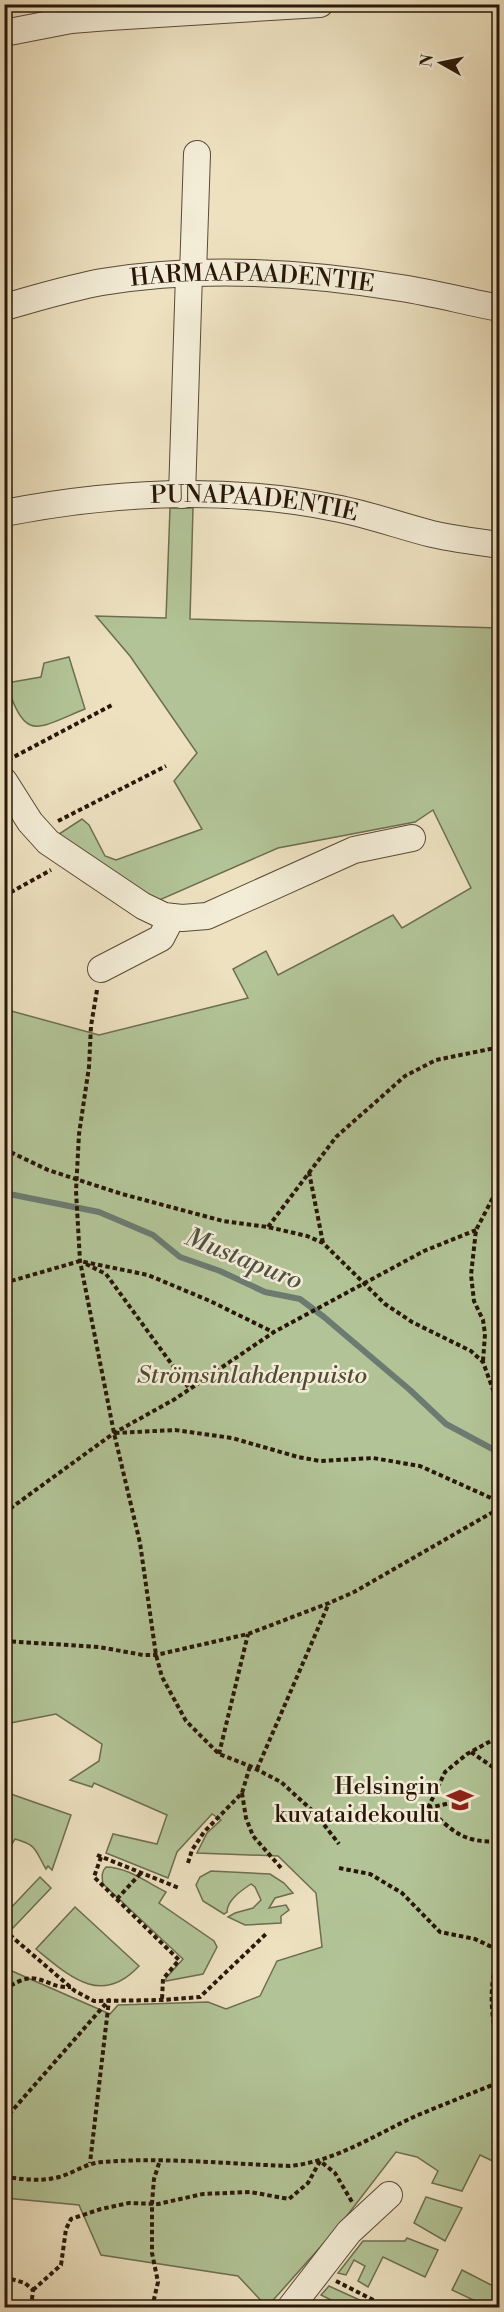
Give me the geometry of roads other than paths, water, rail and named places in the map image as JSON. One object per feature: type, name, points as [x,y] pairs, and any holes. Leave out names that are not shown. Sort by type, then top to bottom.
[{"type":"street","points":[[4,33],[107,11],[320,4]]},
{"type":"street","points":[[182,495],[196,154]]},
{"type":"street","name":"HARMAAPAADENTIE","points":[[4,307],[103,282],[191,274],[261,274],[401,288],[500,308]]},
{"type":"street","name":"PUNAPAADENTIE","points":[[4,513],[39,506],[144,495],[245,497],[320,505],[372,516],[460,540],[500,545]]},
{"type":"street","points":[[4,781],[20,808],[48,842],[143,906],[164,916],[207,916],[354,850],[412,838]]},
{"type":"street","points":[[101,969],[161,938],[172,917]]},
{"type":"street","points":[[290,2307],[349,2232],[389,2195]]},
{"type":"waterway","name":"Mustapuro","points":[[4,1193],[99,1212],[153,1235],[180,1257],[220,1271],[265,1292],[300,1299],[410,1390],[446,1424],[500,1453]]},
{"type":"place","name":"Helsingin kuvataidekoulu","points":[[460,1800]]},
{"type":"park label","name":"Strömsinlahdenpuisto","points":[[252,1375]]}]
